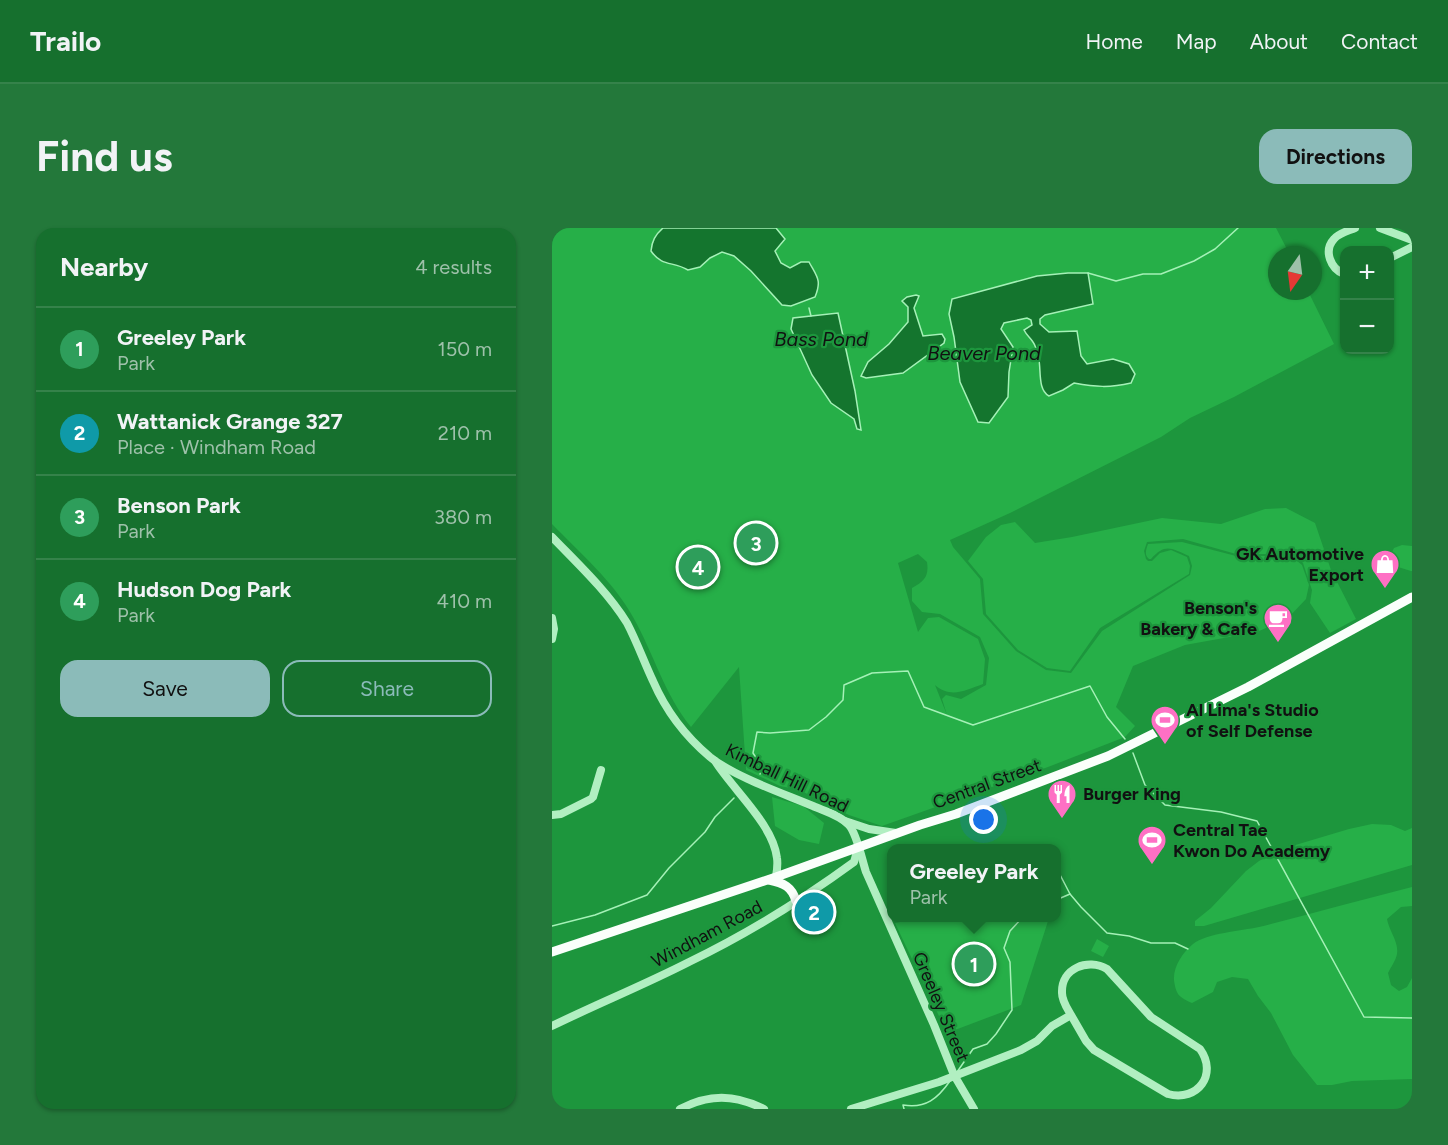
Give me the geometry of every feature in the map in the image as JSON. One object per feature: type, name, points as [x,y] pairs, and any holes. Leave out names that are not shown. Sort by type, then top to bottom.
[{"type":"main road","name":"Central Street","points":[[552,952],[982,804],[1108,756],[1248,687],[1412,597]]},
{"type":"main road","points":[[772,878],[791,888],[796,901]]},
{"type":"street","points":[[1340,272],[1330,259],[1331,242],[1355,228]]},
{"type":"street","points":[[1380,228],[1412,240]]},
{"type":"street","points":[[1394,256],[1412,247]]},
{"type":"street","name":"Kimball Hill Road","points":[[552,537],[600,587],[618,610],[633,636],[667,709],[684,732],[714,760],[742,775],[842,819],[849,825],[858,847]]},
{"type":"street","points":[[552,618],[554,629],[552,639]]},
{"type":"street","points":[[714,760],[760,818],[772,840],[778,861],[772,878]]},
{"type":"street","points":[[552,815],[561,814],[591,800],[601,770]]},
{"type":"street","points":[[842,819],[869,829],[896,833]]},
{"type":"street","name":"Windham Road","points":[[552,1026],[691,961],[752,929],[854,862],[858,847]]},
{"type":"street","name":"Greeley Street","points":[[858,847],[887,920]]},
{"type":"street","name":"Greeley Street","points":[[888,922],[954,1075],[974,1109]]},
{"type":"street","points":[[1083,965],[1103,967],[1151,1017],[1200,1049],[1207,1064],[1204,1080],[1196,1090],[1189,1094],[1176,1096],[1164,1092],[1094,1050],[1071,1015],[1062,997],[1066,977],[1075,968],[1083,965]]},
{"type":"street","points":[[851,1109],[939,1082],[1030,1046],[1052,1026],[1071,1015]]},
{"type":"street","points":[[680,1109],[698,1101],[719,1097],[748,1102],[764,1109]]},
{"type":"shaded area","points":[[552,228],[1276,228],[1285,246],[1268,246],[1268,300],[1312,300],[1334,344],[1190,418],[1161,437],[1010,513],[950,540],[953,547],[980,579],[983,614],[1016,651],[1046,670],[1071,673],[1102,631],[1190,575],[1192,566],[1189,556],[1169,548],[1149,559],[1146,554],[1148,544],[1182,542],[1236,556],[1291,556],[1302,565],[1309,585],[1306,599],[1288,618],[1257,632],[1185,645],[1133,666],[1116,707],[1135,726],[1125,737],[882,826],[849,815],[800,790],[780,786],[746,770],[739,667],[691,727],[666,687],[633,617],[616,591],[552,524]],"holes":[[[918,554],[927,562],[925,578],[912,588],[912,601],[922,612],[940,614],[980,637],[989,658],[986,685],[961,699],[946,695],[942,699],[947,715],[935,685],[947,692],[959,692],[983,684],[985,659],[978,639],[939,617],[928,618],[918,632],[898,563]]]},
{"type":"shaded area","points":[[1286,508],[1315,523],[1331,570],[1356,619],[1330,633],[1310,603],[1312,590],[1303,563],[1292,554],[1236,554],[1183,539],[1147,542],[1144,551],[1148,561],[1152,561],[1160,553],[1171,550],[1187,557],[1190,566],[1189,574],[1100,628],[1070,671],[1047,668],[1018,650],[986,614],[983,579],[968,561],[986,537],[1001,525],[1015,522],[1035,543],[1162,518],[1221,524],[1265,509]]},
{"type":"shaded area","points":[[1402,545],[1412,546],[1412,571],[1398,567],[1392,552],[1394,548]]},
{"type":"shaded area","points":[[772,797],[803,806],[824,823],[819,844],[799,840],[775,826]]},
{"type":"shaded area","points":[[1372,824],[1391,825],[1405,831],[1412,828],[1412,865],[1204,926],[1195,926],[1195,921],[1259,861],[1282,849]]},
{"type":"shaded area","points":[[1412,887],[1412,906],[1401,907],[1387,919],[1397,950],[1396,959],[1388,973],[1391,985],[1399,991],[1407,987],[1412,978],[1412,1079],[1317,1085],[1293,1055],[1271,1013],[1248,979],[1232,977],[1217,982],[1213,992],[1192,1003],[1177,992],[1174,975],[1179,960],[1199,940],[1259,927]]},
{"type":"shaded area","points":[[1048,922],[1021,1005],[947,1033],[895,923]]},
{"type":"shaded area","points":[[1097,939],[1109,946],[1103,957],[1091,951]]},
{"type":"water","points":[[663,228],[776,228],[785,239],[775,251],[781,263],[790,268],[801,262],[809,262],[818,282],[815,297],[791,306],[782,305],[751,271],[734,256],[722,252],[710,258],[700,267],[688,270],[664,262],[651,251],[654,238]]},
{"type":"water","name":"Beaver Pond","points":[[1088,273],[1093,304],[1045,315],[1040,319],[1040,324],[1049,332],[1077,331],[1081,356],[1087,364],[1113,359],[1129,364],[1135,374],[1131,383],[1102,386],[1074,383],[1049,396],[1043,390],[1036,348],[1024,330],[1032,325],[1031,320],[1027,318],[1004,323],[1001,329],[1013,347],[1008,397],[989,423],[978,422],[960,382],[949,314],[952,299],[1037,276]]},
{"type":"water","points":[[916,295],[919,296],[914,308],[923,336],[942,334],[945,339],[944,343],[903,373],[866,378],[861,376],[868,362],[889,344],[908,322],[908,307],[902,301]]},
{"type":"water","name":"Bass Pond","points":[[838,313],[861,430],[857,429],[854,419],[831,403],[812,375],[791,329],[793,318]]},
{"type":"waterway","points":[[1088,273],[1116,281],[1143,274],[1161,274],[1194,261],[1215,249],[1238,228]]},
{"type":"waterway","points":[[809,308],[811,316]]},
{"type":"waterway","points":[[760,774],[764,770],[753,753],[757,732],[809,730],[843,700],[844,685],[872,673],[908,671],[924,707],[973,725],[1090,686],[1107,717],[1125,739]]},
{"type":"waterway","points":[[1133,753],[1145,785],[1165,805],[1221,812],[1257,821],[1364,1017],[1412,1018]]},
{"type":"waterway","points":[[552,926],[595,915],[647,895],[734,798]]},
{"type":"waterway","points":[[1061,877],[1070,894],[1107,933],[1129,936],[1151,943],[1175,943],[1188,949]]},
{"type":"waterway","points":[[1061,898],[1070,894]]},
{"type":"waterway","points":[[957,1072],[973,1049],[987,1044],[996,1034],[1012,1010],[1010,962],[1004,948],[1010,931],[1018,922]]},
{"type":"waterway","points":[[904,1109],[903,1105],[911,1106],[931,1101],[950,1081]]},
{"type":"place","name":"Benson Park","points":[[756,543]]},
{"type":"place","name":"Hudson Dog Park","points":[[698,567]]},
{"type":"place","name":"GK Automotive Export","points":[[1385,590]]},
{"type":"place","name":"Benson's Bakery & Cafe","points":[[1278,644]]},
{"type":"place","name":"Al Lima's Studio of Self Defense","points":[[1165,746]]},
{"type":"place","name":"Burger King","points":[[1062,820]]},
{"type":"place","name":"Central Tae Kwon Do Academy","points":[[1152,866]]},
{"type":"place","name":"Wattanick Grange 327","points":[[814,912]]},
{"type":"place","name":"Greeley Park","points":[[974,964]]}]
